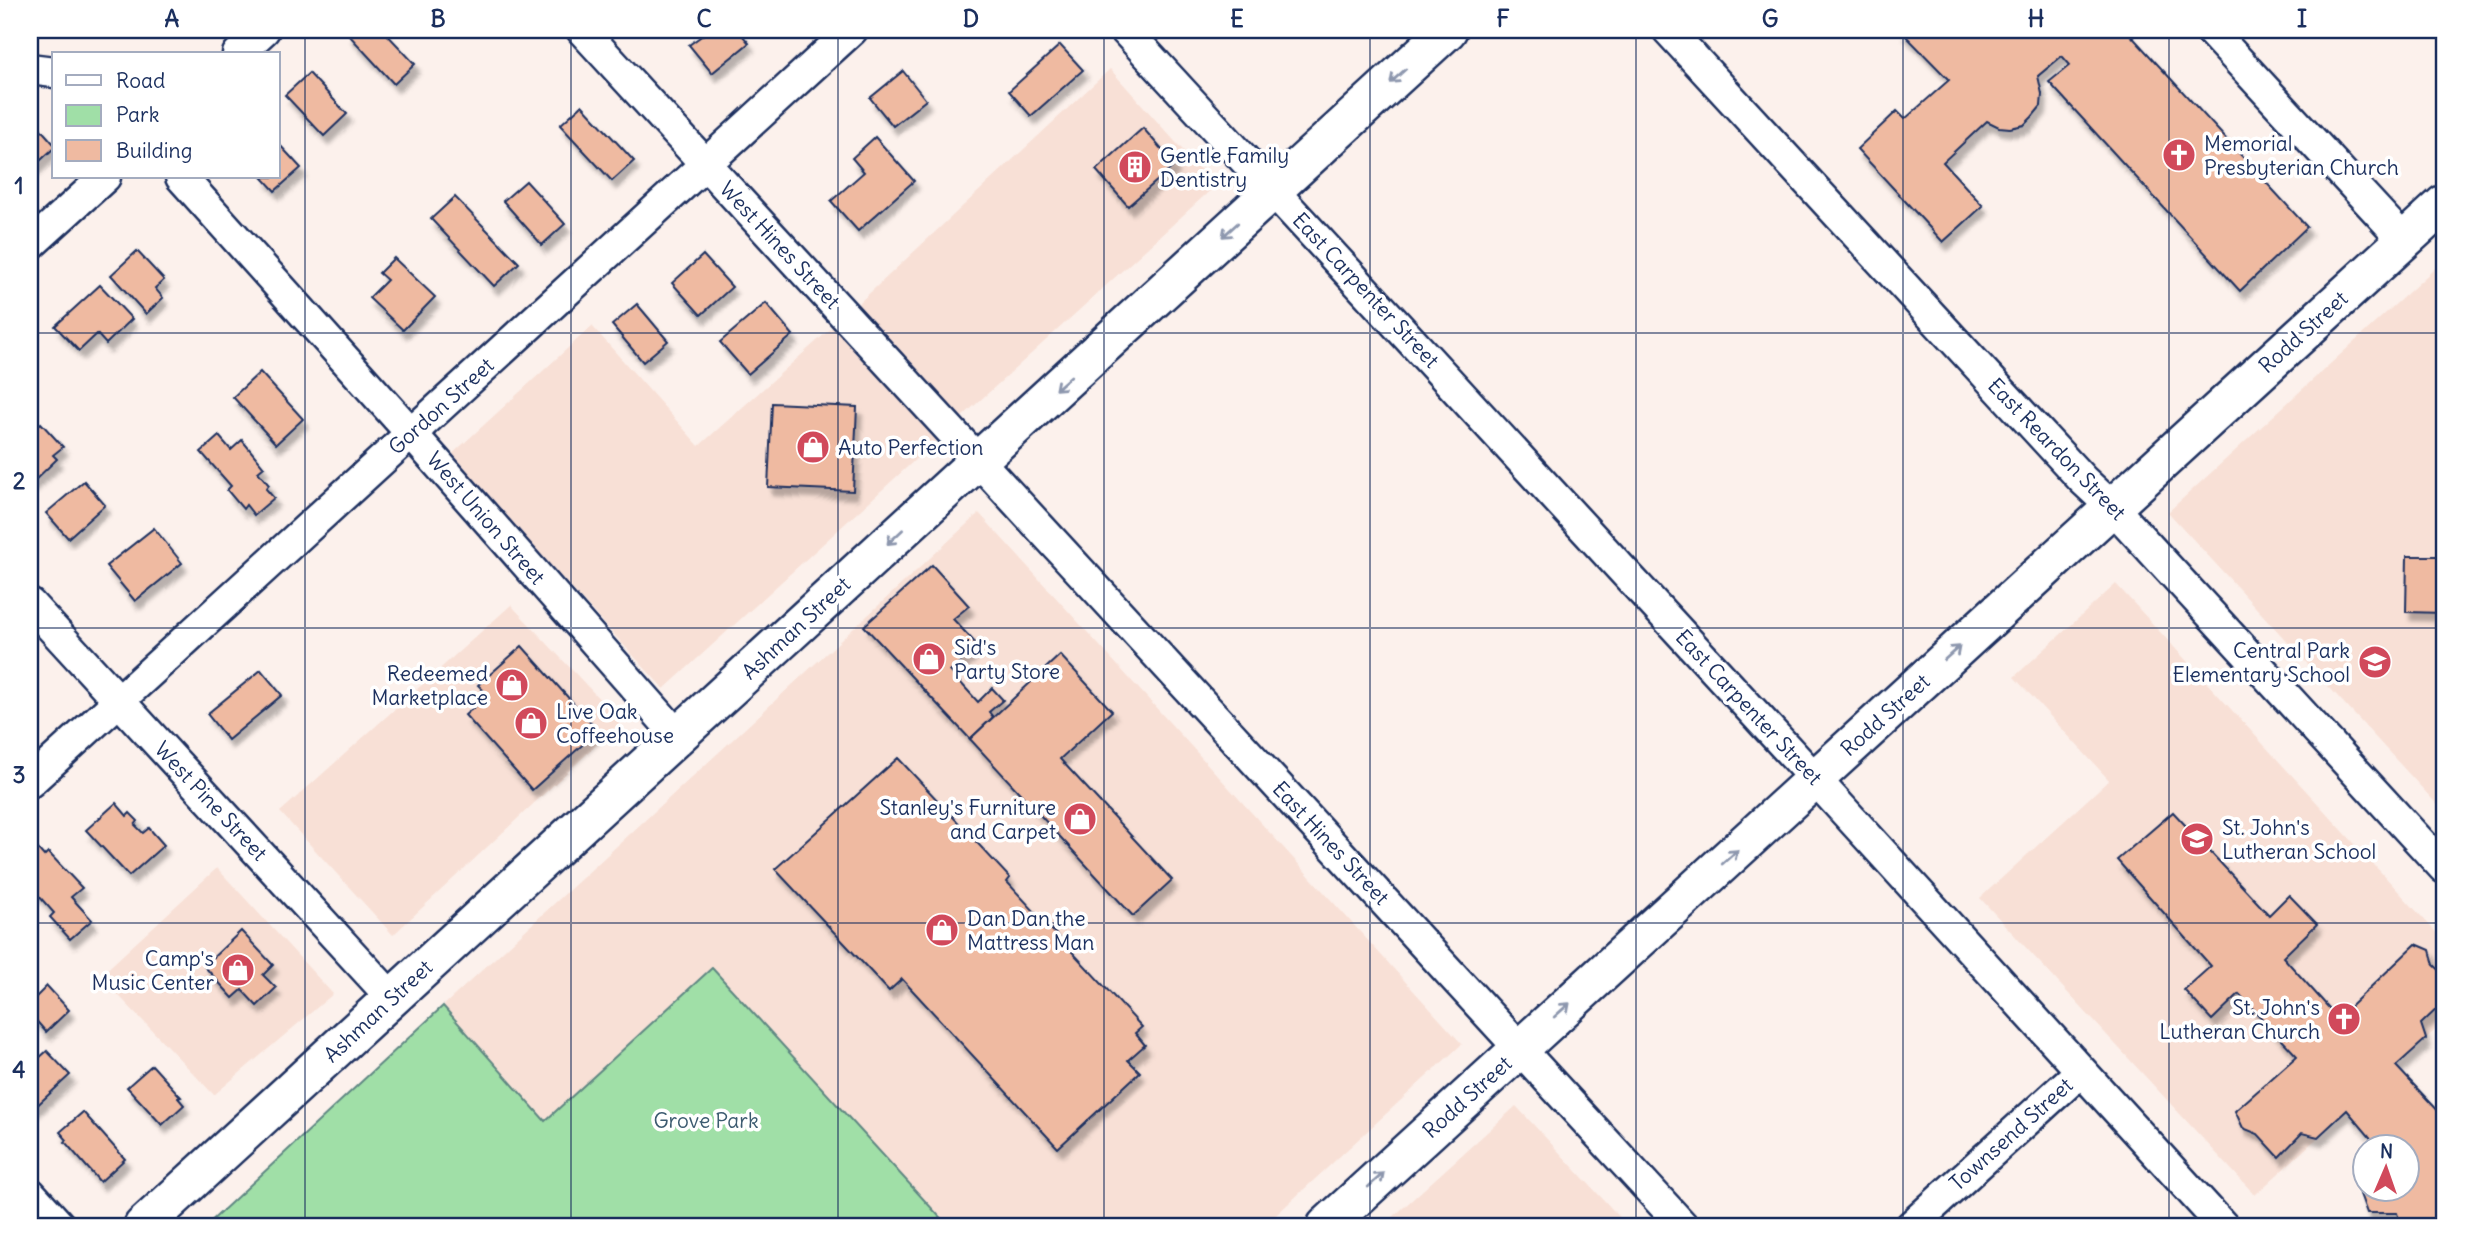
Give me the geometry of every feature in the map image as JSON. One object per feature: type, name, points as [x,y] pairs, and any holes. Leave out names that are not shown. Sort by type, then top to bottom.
[{"type":"street","points":[[240,52],[264,30]]},
{"type":"street","name":"West Hines Street","points":[[582,30],[978,461]]},
{"type":"street","name":"Gordon Street","points":[[30,782],[852,30]]},
{"type":"street","name":"East Carpenter Street","points":[[1125,30],[2223,1226]]},
{"type":"street","name":"Ashman Street","points":[[143,1226],[1448,30]]},
{"type":"street","name":"East Reardon Street","points":[[1668,30],[2444,868]]},
{"type":"street","points":[[2210,30],[2404,240]]},
{"type":"street","points":[[30,69],[52,72]]},
{"type":"street","points":[[30,245],[103,178]]},
{"type":"street","name":"West Union Street","points":[[182,178],[678,736]]},
{"type":"street","name":"Rodd Street","points":[[1326,1226],[2444,204]]},
{"type":"street","name":"East Hines Street","points":[[978,461],[1684,1226]]},
{"type":"street","name":"West Pine Street","points":[[30,604],[392,998]]},
{"type":"street","name":"Townsend Street","points":[[1911,1226],[2081,1071]]},
{"type":"street","points":[[30,1194],[60,1226]]},
{"type":"shaded area","points":[[1110,69],[1215,186],[664,689],[450,456],[592,326],[699,446],[845,316]]},
{"type":"shaded area","name":"Central Park Elementary School","points":[[2444,260],[2444,812],[2168,512]]},
{"type":"shaded area","points":[[979,513],[1462,1044],[1264,1226],[948,1226],[712,968],[545,1121],[443,1006]]},
{"type":"shaded area","name":"St. John's Lutheran School","points":[[2116,584],[2444,941],[2444,1022],[2255,1195],[1980,898],[2109,780],[2014,677]]},
{"type":"shaded area","points":[[511,605],[621,722],[393,935],[280,812]]},
{"type":"shaded area","points":[[217,868],[333,994],[214,1095],[100,976]]},
{"type":"shaded area","points":[[1516,1106],[1628,1226],[1383,1226]]},
{"type":"green space","name":"Grove Park","points":[[712,968],[948,1226],[206,1226],[443,1006],[545,1121]]},
{"type":"building","points":[[352,30],[383,30],[415,64],[394,84],[348,34]]},
{"type":"building","points":[[705,30],[738,30],[749,43],[712,73],[689,45],[707,32]]},
{"type":"building","name":"Memorial Presbyterian Church","points":[[1900,30],[2126,30],[2307,227],[2240,291],[2049,82],[2070,65],[2062,56],[2038,76],[2042,94],[2041,106],[2024,125],[1999,127],[1987,121],[1943,162],[1983,206],[1943,242],[1857,149],[1897,111],[1905,119],[1949,80]]},
{"type":"building","points":[[1060,45],[1083,70],[1031,116],[1009,91]]},
{"type":"building","points":[[903,71],[926,100],[893,126],[870,98]]},
{"type":"building","points":[[309,73],[347,114],[324,136],[285,95]]},
{"type":"building","points":[[582,105],[634,161],[612,181],[560,125]]},
{"type":"building","points":[[30,117],[52,142],[52,150],[32,168]]},
{"type":"building","name":"Gentle Family Dentistry","points":[[1143,128],[1175,165],[1128,206],[1096,170]]},
{"type":"building","points":[[875,137],[914,181],[858,231],[831,201],[864,172],[852,158]]},
{"type":"building","points":[[280,145],[301,168],[275,191],[263,178],[280,178]]},
{"type":"building","points":[[526,181],[565,224],[542,245],[503,201]]},
{"type":"building","points":[[455,197],[519,263],[494,286],[431,219]]},
{"type":"building","points":[[137,251],[164,280],[155,288],[163,298],[146,314],[111,275]]},
{"type":"building","points":[[703,255],[732,287],[701,315],[672,283]]},
{"type":"building","points":[[394,258],[435,297],[403,330],[369,298],[387,280],[379,273]]},
{"type":"building","points":[[100,285],[132,319],[106,344],[97,334],[79,351],[55,326]]},
{"type":"building","points":[[766,303],[793,335],[748,374],[720,342]]},
{"type":"building","points":[[637,304],[668,341],[643,362],[612,325]]},
{"type":"building","points":[[260,372],[303,419],[276,444],[233,397]]},
{"type":"building","name":"Auto Perfection","points":[[772,403],[857,407],[853,491],[768,487]]},
{"type":"building","points":[[41,423],[63,447],[53,455],[57,459],[30,485],[30,431]]},
{"type":"building","points":[[219,436],[231,450],[242,440],[264,467],[258,472],[269,485],[266,489],[274,498],[254,515],[246,505],[243,509],[227,490],[231,486],[201,452]]},
{"type":"building","points":[[84,481],[105,505],[68,538],[46,513]]},
{"type":"building","points":[[2444,497],[2444,613],[2406,612],[2407,556],[2442,556]]},
{"type":"building","points":[[154,528],[182,563],[135,601],[106,566]]},
{"type":"building","name":"Sid's Party Store","points":[[932,565],[969,606],[953,619],[978,646],[950,671],[978,702],[992,688],[1003,700],[989,712],[993,717],[970,739],[864,626]]},
{"type":"building","name":"Live Oak Coffeehouse","points":[[522,646],[598,731],[532,790],[465,715],[488,695],[478,685]]},
{"type":"building","name":"Stanley's Furniture and Carpet","points":[[1060,655],[1112,711],[1060,759],[1172,880],[1133,916],[970,739]]},
{"type":"building","points":[[261,670],[282,695],[228,740],[207,714]]},
{"type":"building","name":"Dan Dan the Mattress Man","points":[[898,758],[1010,878],[1007,882],[1142,1027],[1135,1033],[1145,1045],[1128,1060],[1140,1072],[1058,1148],[902,979],[889,991],[775,869]]},
{"type":"building","points":[[116,803],[127,816],[130,813],[138,821],[135,825],[143,833],[149,828],[164,845],[129,876],[86,830]]},
{"type":"building","name":"St. John's Lutheran Church","points":[[2173,812],[2269,915],[2289,895],[2317,924],[2283,957],[2338,1018],[2416,944],[2430,950],[2434,965],[2444,974],[2444,1002],[2421,1024],[2426,1039],[2396,1066],[2444,1117],[2444,1226],[2401,1226],[2397,1213],[2367,1213],[2364,1204],[2422,1204],[2422,1134],[2367,1134],[2347,1110],[2318,1137],[2302,1133],[2279,1157],[2258,1134],[2243,1128],[2235,1111],[2297,1056],[2239,994],[2212,1020],[2184,990],[2211,966],[2117,860]]},
{"type":"building","points":[[37,848],[44,856],[48,852],[82,888],[71,897],[92,920],[70,939],[50,917],[54,913],[30,886],[30,855]]},
{"type":"building","name":"Camp's Music Center","points":[[241,931],[273,965],[263,975],[276,988],[257,1006],[242,990],[233,998],[204,966]]},
{"type":"building","points":[[47,986],[69,1010],[46,1032],[33,1017],[30,1020],[30,990],[36,997]]},
{"type":"building","points":[[47,1051],[70,1075],[32,1110],[30,1066]]},
{"type":"building","points":[[152,1065],[181,1097],[178,1098],[184,1105],[162,1125],[127,1087]]},
{"type":"building","points":[[83,1112],[125,1159],[100,1182],[65,1142],[67,1140],[60,1132]]},
{"type":"place","name":"Memorial Presbyterian Church","points":[[2179,155]]},
{"type":"place","name":"Gentle Family Dentistry","points":[[1135,167]]},
{"type":"place","name":"Auto Perfection","points":[[813,447]]},
{"type":"place","name":"Sid's Party Store","points":[[929,659]]},
{"type":"place","name":"Central Park Elementary School","points":[[2375,662]]},
{"type":"place","name":"Redeemed Marketplace","points":[[512,685]]},
{"type":"place","name":"Live Oak Coffeehouse","points":[[531,723]]},
{"type":"place","name":"Stanley's Furniture and Carpet","points":[[1080,819]]},
{"type":"place","name":"St. John's Lutheran School","points":[[2197,839]]},
{"type":"place","name":"Dan Dan the Mattress Man","points":[[942,930]]},
{"type":"place","name":"Camp's Music Center","points":[[238,970]]},
{"type":"place","name":"St. John's Lutheran Church","points":[[2344,1019]]}]
